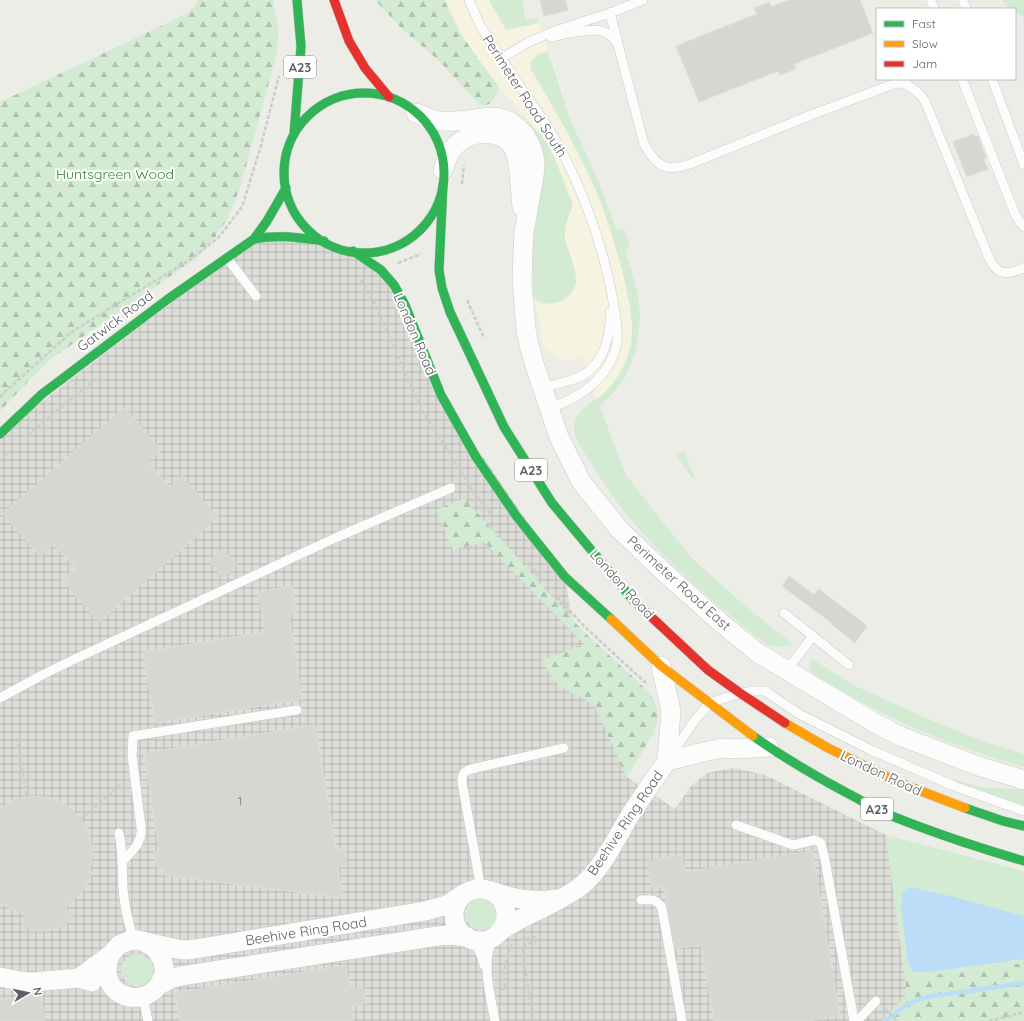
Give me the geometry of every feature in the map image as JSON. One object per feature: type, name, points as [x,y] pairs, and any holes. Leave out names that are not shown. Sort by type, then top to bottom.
[{"type":"main road","name":"A23","points":[[294,134],[302,46],[298,0]]},
{"type":"main road","points":[[334,0],[349,40],[366,68],[389,97]]},
{"type":"main road","points":[[369,93],[389,97],[403,103],[426,123],[436,139],[442,156],[443,177],[440,199],[434,214],[429,222],[418,233],[405,242],[380,251],[353,252],[339,248],[324,241],[308,229],[298,217],[290,201],[286,188],[284,169],[288,149],[294,134],[304,120],[316,108],[328,101],[340,97],[369,93]]},
{"type":"main road","name":"London Road","points":[[443,177],[439,262],[440,278],[450,312],[504,427],[552,503],[632,600],[708,670],[788,725],[828,748],[900,783],[1003,821],[1024,826]]},
{"type":"main road","name":"Gatwick Road","points":[[0,434],[42,394],[168,299],[254,239],[267,221],[286,188]]},
{"type":"main road","name":"Gatwick Road","points":[[254,239],[269,236],[281,236],[324,241]]},
{"type":"main road","name":"London Road","points":[[353,252],[381,270],[394,285],[405,305],[441,395],[476,457],[517,517],[565,577],[662,666],[746,731],[821,779],[881,811],[932,831],[1024,861]]},
{"type":"street","name":"Perimeter Road East","points":[[416,113],[440,121],[485,117],[500,118],[509,121],[517,127],[525,135],[531,146],[535,165],[524,232],[522,270],[524,317],[529,346],[541,388],[559,437],[582,483],[619,529],[666,574],[720,622],[758,653],[786,671],[900,736],[978,766],[1024,780]]},
{"type":"street","name":"Perimeter Road East","points":[[443,177],[447,157],[456,145],[463,140],[474,135],[486,133],[502,137],[514,150],[517,158],[524,232]]},
{"type":"street","points":[[662,666],[671,711],[667,761]]},
{"type":"street","name":"Beehive Ring Road","points":[[143,997],[152,992],[159,985],[181,976],[438,936],[450,935],[483,941],[496,935],[511,924],[563,897],[580,886],[595,872],[636,806],[667,761],[723,748],[737,749],[769,747]]},
{"type":"street","points":[[469,938],[458,928],[455,922],[455,907],[459,899],[478,891],[496,895],[501,899],[505,907],[505,920],[502,928],[496,935]]},
{"type":"street","name":"Beehive Ring Road","points":[[138,941],[184,950],[195,949],[425,911],[447,905],[478,891],[523,900],[539,901],[563,897]]},
{"type":"street","points":[[79,978],[110,955],[120,945],[138,941],[151,945],[160,954],[164,964],[164,973],[159,985]]},
{"type":"street","points":[[110,955],[107,965],[107,974],[110,982],[116,990]]},
{"type":"street","points":[[0,977],[32,982],[79,978],[105,985],[128,997],[143,997]]},
{"type":"lane","name":"Perimeter Road South","points":[[469,0],[484,31],[544,122],[561,149],[570,167],[597,238],[605,265],[612,299],[617,332],[616,347],[608,366],[598,381],[584,391],[549,409]]},
{"type":"lane","points":[[502,58],[532,41],[555,31],[610,13],[643,0]]},
{"type":"lane","points":[[610,13],[644,144],[655,161],[660,165],[670,168],[690,164],[904,80]]},
{"type":"lane","points":[[532,41],[587,31],[599,31],[610,35],[615,40],[619,48]]},
{"type":"lane","points":[[962,80],[1015,214],[1024,227]]},
{"type":"lane","points":[[992,80],[1024,165]]},
{"type":"lane","points":[[897,83],[912,87],[919,93],[924,101],[993,266],[999,271],[1007,273],[1024,268]]},
{"type":"lane","name":"Perimeter Road South","points":[[541,388],[573,379],[587,372],[597,362],[606,344],[609,333],[610,313],[608,294],[597,238]]},
{"type":"lane","points":[[227,258],[256,296]]},
{"type":"lane","points":[[0,698],[77,658],[335,538],[451,488]]},
{"type":"lane","points":[[784,613],[849,665]]},
{"type":"lane","points":[[786,671],[813,636]]},
{"type":"lane","points":[[710,703],[740,693],[765,691],[799,714],[870,750],[954,786],[1024,811]]},
{"type":"lane","name":"Beehive Ring Road","points":[[667,761],[695,720],[710,703]]},
{"type":"lane","points":[[122,862],[138,845],[141,836],[132,755],[133,736],[297,710]]},
{"type":"lane","points":[[478,891],[462,776],[471,769],[564,748]]},
{"type":"lane","points":[[736,825],[793,845],[815,840],[821,842],[854,1021]]},
{"type":"lane","points":[[119,833],[121,840],[125,907],[138,941]]},
{"type":"lane","points":[[641,900],[655,900],[662,908],[682,1021]]},
{"type":"lane","points":[[487,976],[488,952],[496,935]]},
{"type":"lane","points":[[469,938],[480,952],[487,976],[494,1021]]},
{"type":"lane","points":[[143,997],[148,1021]]},
{"type":"lane","points":[[858,1021],[876,1001]]},
{"type":"path","points":[[0,397],[74,331],[190,258],[219,237],[242,207],[260,149],[279,75]]},
{"type":"path","points":[[461,191],[464,161]]},
{"type":"path","points":[[381,270],[439,246]]},
{"type":"path","points":[[465,297],[485,339]]},
{"type":"path","points":[[27,436],[100,375]]},
{"type":"path","points":[[0,461],[9,451]]},
{"type":"path","points":[[17,738],[27,797]]},
{"type":"path","points":[[81,819],[126,780]]},
{"type":"path","points":[[490,992],[505,989],[503,978],[505,964],[508,952],[514,941],[535,937],[536,941],[527,944],[522,948],[533,1021]]},
{"type":"path","points":[[884,1009],[897,1021]]},
{"type":"path","points":[[989,1021],[1024,1012]]},
{"type":"shaded area","points":[[447,0],[489,0],[506,30],[539,23],[571,121],[599,182],[617,231],[636,336],[627,366],[605,396],[597,399],[582,356],[574,360],[556,358],[546,349],[542,340],[535,299],[539,302],[547,304],[557,302],[547,149],[532,124],[499,87],[460,34]]},
{"type":"shaded area","points":[[254,239],[332,246],[353,251],[381,270],[441,395],[565,577],[572,619],[649,692],[654,701],[658,715],[656,725],[627,777],[675,809],[691,786],[707,773],[734,768],[765,775],[886,835],[907,994],[884,1021],[0,1021],[0,434]]},
{"type":"green space","name":"Huntsgreen Wood","points":[[198,0],[273,0],[278,27],[277,53],[240,188],[228,218],[216,236],[198,257],[48,361],[0,411],[0,102],[186,14],[196,5]]},
{"type":"green space","points":[[375,0],[444,0],[461,34],[499,87],[490,104],[479,104],[438,60],[402,29]]},
{"type":"green space","points":[[489,0],[522,0],[526,20],[537,18],[539,23],[506,30]]},
{"type":"green space","points":[[1002,0],[1024,0],[1024,17],[1016,13],[1016,8],[1008,8]]},
{"type":"green space","points":[[548,51],[571,121],[599,182],[617,231],[624,229],[630,247],[625,249],[638,295],[640,312],[639,333],[627,373],[622,382],[600,407],[626,475],[694,560],[743,604],[793,644],[773,647],[766,644],[676,568],[643,534],[619,504],[577,441],[574,431],[576,418],[584,408],[608,389],[619,375],[625,363],[631,341],[632,319],[623,274],[599,198],[567,132],[530,68],[530,62],[537,55]]},
{"type":"green space","points":[[526,121],[542,136],[547,143],[573,205],[567,222],[565,240],[574,267],[576,283],[573,290],[565,299],[551,303],[539,302],[533,294],[532,244],[537,137]]},
{"type":"green space","points":[[684,451],[695,476],[692,478],[676,455]]},
{"type":"green space","points":[[464,498],[583,631],[649,692],[652,697],[657,709],[657,722],[650,738],[627,777],[595,707],[557,684],[542,660],[584,644],[484,542],[453,550],[436,510]]},
{"type":"green space","points":[[811,658],[851,684],[937,723],[980,740],[1024,754],[1024,767],[954,744],[886,715],[813,674],[810,668]]},
{"type":"green space","points":[[951,779],[986,788],[1024,790],[1024,807],[972,789]]},
{"type":"green space","points":[[886,835],[1024,871],[1024,963],[905,979]]},
{"type":"green space","points":[[478,898],[484,898],[494,905],[497,914],[496,920],[490,927],[484,930],[478,930],[468,923],[465,917],[465,911],[472,901]]},
{"type":"green space","points":[[134,954],[140,954],[150,961],[153,970],[152,976],[146,983],[140,986],[134,986],[124,979],[121,973],[121,967],[128,957]]},
{"type":"green space","points":[[1024,963],[1024,1021],[882,1021],[907,994],[905,979]]},
{"type":"water","points":[[907,888],[914,888],[950,896],[1024,916],[1024,959],[927,972],[914,972],[908,961],[901,907],[903,892]]},
{"type":"building","points":[[540,0],[565,0],[568,10],[544,16]]},
{"type":"building","points":[[789,0],[860,0],[873,33],[794,64],[796,69],[780,75],[778,71],[699,102],[676,46],[757,14],[754,8],[769,2],[771,7]]},
{"type":"building","points":[[974,134],[975,137],[978,136],[986,158],[983,159],[988,169],[967,177],[953,142]]},
{"type":"building","points":[[124,408],[161,450],[147,462],[170,487],[182,476],[218,517],[99,622],[62,580],[76,569],[54,544],[40,556],[3,514]]},
{"type":"building","points":[[223,549],[237,565],[223,578],[209,561]]},
{"type":"building","points":[[789,576],[814,595],[819,589],[867,626],[855,643],[831,624],[832,623],[782,586]]},
{"type":"building","points":[[292,586],[296,613],[289,614],[302,699],[155,723],[143,652],[265,632],[258,592]]},
{"type":"building","points":[[315,725],[336,850],[344,848],[347,865],[338,867],[343,898],[163,875],[162,868],[157,868],[154,852],[159,851],[144,753]]},
{"type":"building","points":[[33,796],[54,799],[63,803],[76,813],[86,826],[92,846],[90,872],[93,872],[79,896],[66,906],[74,919],[66,924],[67,926],[45,931],[30,931],[30,928],[22,928],[26,914],[11,909],[0,903],[0,808],[16,799]]},
{"type":"building","points":[[812,851],[840,1016],[808,1021],[714,1021],[701,945],[675,949],[664,886],[652,888],[647,861],[682,855],[685,872]]},
{"type":"building","points":[[346,965],[350,989],[363,987],[366,1003],[351,1006],[354,1021],[180,1021],[175,993]]},
{"type":"building","points":[[41,993],[45,1021],[0,1021],[0,1000]]},
{"type":"waterway","points":[[885,1021],[908,1004],[926,997],[1024,983]]},
{"type":"traffic: fast","points":[[294,134],[301,46],[297,0]]},
{"type":"traffic: fast","points":[[364,93],[380,95],[401,103],[420,117],[430,129],[440,150],[444,173],[442,189],[434,210],[420,229],[408,239],[387,249],[364,253],[348,251],[327,243],[308,229],[298,217],[288,196],[284,173],[286,157],[294,136],[308,117],[320,107],[341,97],[364,93]]},
{"type":"traffic: fast","points":[[443,185],[439,270],[442,288],[450,312],[504,427],[552,503],[633,600],[646,612]]},
{"type":"traffic: fast","points":[[0,434],[42,394],[168,299],[254,239],[267,221],[286,188]]},
{"type":"traffic: fast","points":[[254,239],[280,237],[324,241]]},
{"type":"traffic: fast","points":[[353,251],[381,270],[394,285],[405,305],[441,395],[476,457],[517,517],[565,577],[611,619]]},
{"type":"traffic: fast","points":[[753,736],[811,773],[882,812],[917,826],[1024,861]]},
{"type":"traffic: fast","points":[[965,808],[1003,821],[1024,826]]},
{"type":"traffic: slow","points":[[611,619],[661,666],[753,736]]},
{"type":"traffic: slow","points":[[785,723],[828,748],[900,783],[965,808]]},
{"type":"traffic: jam","points":[[334,0],[349,41],[365,68],[389,97]]},
{"type":"traffic: jam","points":[[646,612],[708,670],[785,723]]}]
